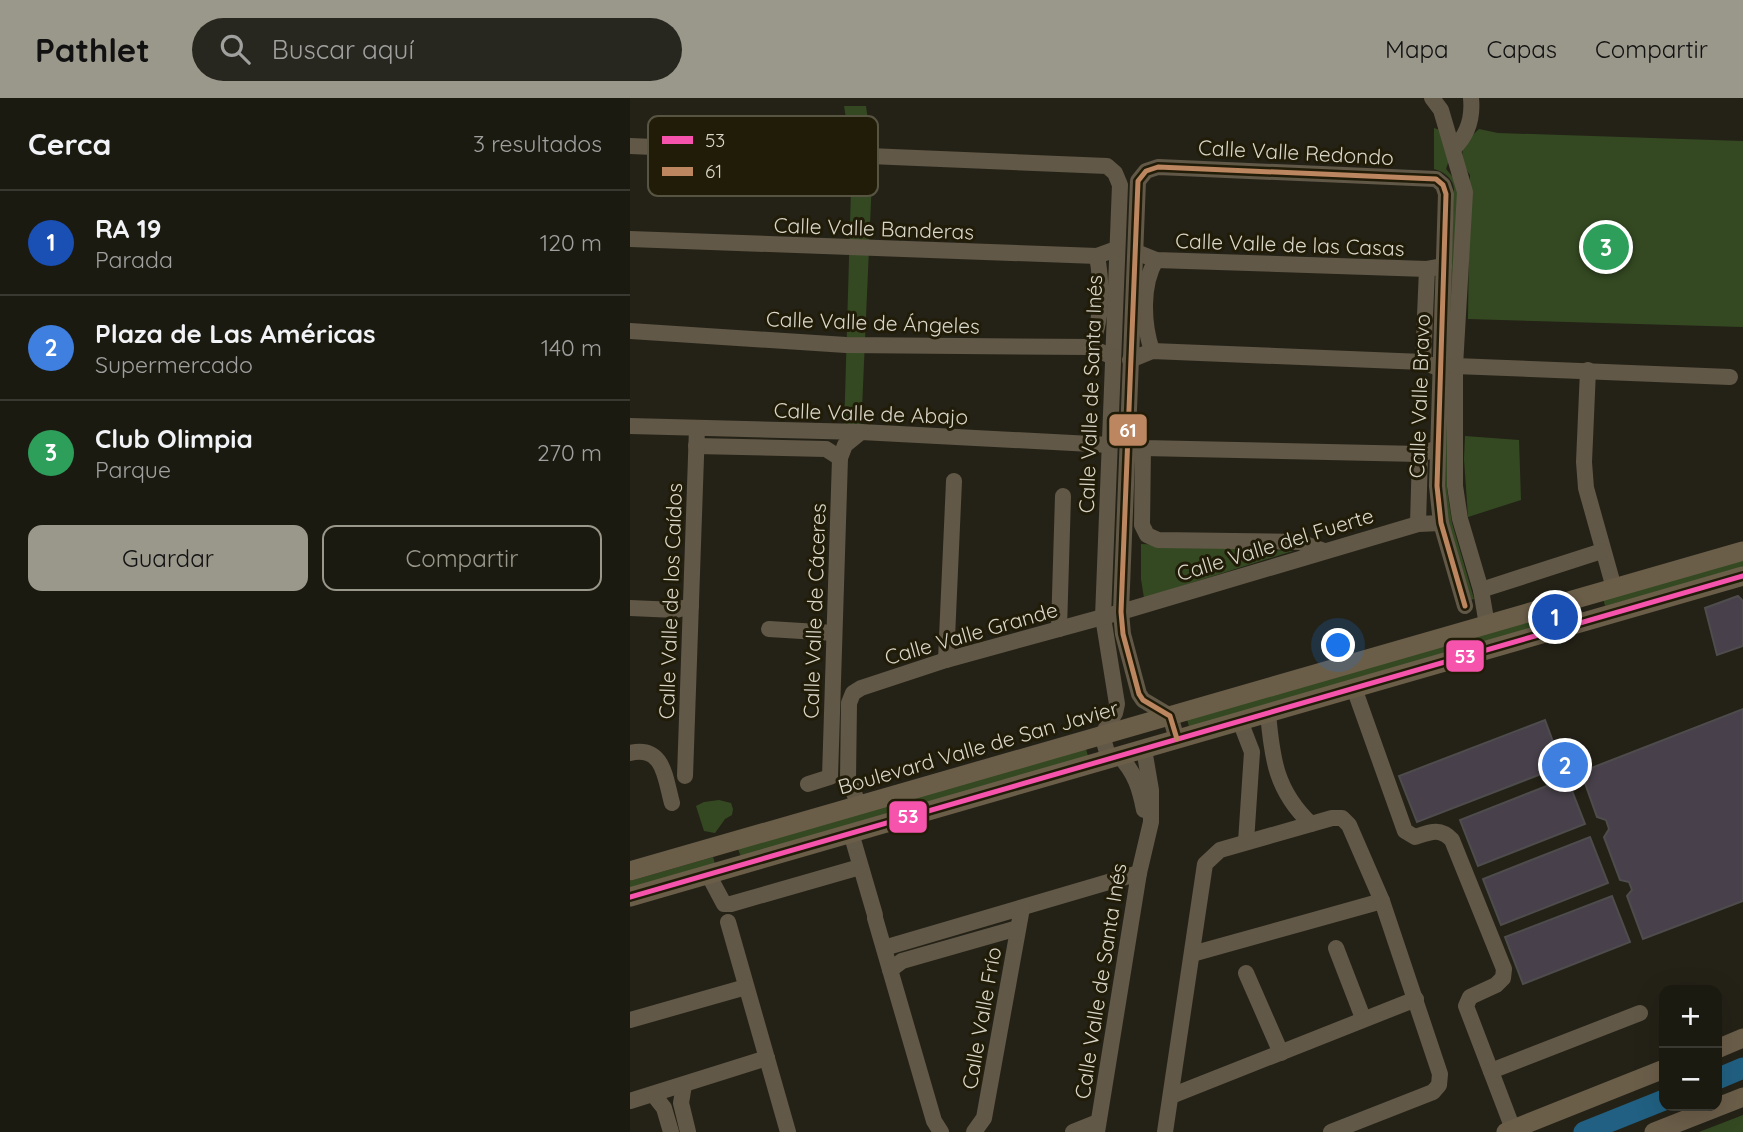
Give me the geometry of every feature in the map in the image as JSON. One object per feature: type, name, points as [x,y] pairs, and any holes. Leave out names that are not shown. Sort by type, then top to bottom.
[{"type":"main road","name":"Boulevard Valle de San Javier","points":[[630,871],[1743,551]]},
{"type":"main road","points":[[630,897],[1743,576]]},
{"type":"main road","points":[[1590,595],[1597,618]]},
{"type":"main road","points":[[1719,1048],[1743,1038]]},
{"type":"main road","points":[[1510,1131],[1659,1071]]},
{"type":"main road","points":[[1654,1132],[1743,1097]]},
{"type":"street","points":[[1453,149],[1463,139],[1472,115],[1472,98]]},
{"type":"street","name":"Calle Valle Bravo","points":[[1436,104],[1465,192],[1448,368],[1436,449],[1441,523],[1465,606]]},
{"type":"street","name":"Calle Valle de Santa Inés","points":[[630,146],[648,147]]},
{"type":"street","name":"Calle Valle de Santa Inés","points":[[878,156],[1107,166],[1115,173],[1120,184],[1116,249],[1130,360],[1136,445],[1121,612],[1123,634],[1133,679],[1143,700],[1170,716]]},
{"type":"street","name":"Calle Valle Redondo","points":[[1146,171],[1158,167],[1436,179],[1443,185]]},
{"type":"street","name":"Calle Valle de Santa Inés","points":[[1146,171],[1138,181],[1136,252],[1113,357],[1103,617],[1117,696],[1115,713],[1102,735],[1114,757],[1133,772],[1138,782],[1144,807],[1146,837]]},
{"type":"street","name":"Calle Valle Bravo","points":[[1443,185],[1446,194],[1444,265],[1455,486],[1460,519],[1481,590],[1487,625]]},
{"type":"street","name":"Calle Valle Banderas","points":[[630,240],[1097,256],[1116,249]]},
{"type":"street","name":"Calle Valle de las Casas","points":[[1136,252],[1156,260],[1427,269],[1444,265]]},
{"type":"street","points":[[1090,346],[1098,332],[1100,274],[1097,256]]},
{"type":"street","points":[[1152,351],[1146,332],[1148,274],[1156,260]]},
{"type":"street","points":[[1423,362],[1427,269]]},
{"type":"street","name":"Calle Valle de Ángeles","points":[[630,331],[846,345],[1090,346],[1113,357]]},
{"type":"street","points":[[1130,360],[1152,351],[1423,362],[1448,368],[1588,370],[1730,377]]},
{"type":"street","points":[[1588,370],[1584,462],[1586,488],[1614,589]]},
{"type":"street","name":"Calle Valle de Abajo","points":[[630,426],[861,432],[1110,446]]},
{"type":"street","name":"Calle Valle de los Caídos","points":[[685,776],[697,428]]},
{"type":"street","points":[[841,458],[845,445],[861,432]]},
{"type":"street","points":[[1324,551],[1300,542],[1158,540],[1147,535],[1142,526],[1136,445],[1420,454],[1436,449]]},
{"type":"street","name":"Calle Valle de Abajo","points":[[696,446],[826,449],[841,458]]},
{"type":"street","points":[[1418,524],[1420,454]]},
{"type":"street","name":"Calle Valle de Cáceres","points":[[808,784],[830,777],[841,458]]},
{"type":"street","points":[[946,660],[954,481]]},
{"type":"street","points":[[1059,629],[1063,496]]},
{"type":"street","name":"Calle Valle del Fuerte","points":[[1103,617],[1418,524],[1441,523]]},
{"type":"street","points":[[1481,590],[1602,551]]},
{"type":"street","points":[[630,608],[676,610],[691,606]]},
{"type":"street","name":"Calle Valle Grande","points":[[853,693],[946,660],[1103,617]]},
{"type":"street","points":[[769,629],[834,633]]},
{"type":"street","points":[[1354,688],[1405,831],[1415,836],[1435,830],[1445,832],[1452,841],[1504,969],[1503,978],[1496,985],[1469,997],[1466,1006],[1510,1131]]},
{"type":"street","name":"Calle Valle de Cáceres","points":[[853,693],[849,703],[848,779],[859,805]]},
{"type":"street","points":[[1268,713],[1273,755],[1280,782],[1298,812],[1311,824]]},
{"type":"street","points":[[1170,716],[1177,739]]},
{"type":"street","points":[[1240,721],[1252,752],[1246,842]]},
{"type":"street","name":"Calle Valle de Santa Inés","points":[[1098,1127],[1152,806],[1144,749]]},
{"type":"street","points":[[630,753],[642,750],[652,754],[661,764],[671,803]]},
{"type":"street","points":[[1165,1132],[1205,864],[1220,850],[1332,818],[1342,818],[1349,825],[1382,901],[1440,1074],[1439,1085],[1433,1092],[1331,1132]]},
{"type":"street","points":[[850,833],[934,1121],[941,1132]]},
{"type":"street","points":[[708,874],[724,904],[731,904],[860,867]]},
{"type":"street","points":[[884,948],[1139,873]]},
{"type":"street","points":[[1192,954],[1382,901]]},
{"type":"street","name":"Calle Valle Frío","points":[[974,1132],[984,1118],[1022,908]]},
{"type":"street","points":[[728,922],[789,1132]]},
{"type":"street","points":[[890,970],[902,961],[1018,928]]},
{"type":"street","points":[[1336,948],[1363,1018]]},
{"type":"street","points":[[1246,973],[1281,1053]]},
{"type":"street","points":[[630,1020],[746,987]]},
{"type":"street","points":[[1171,1097],[1416,999]]},
{"type":"street","points":[[1491,1071],[1640,1013]]},
{"type":"street","points":[[630,1101],[767,1058]]},
{"type":"street","points":[[684,1086],[681,1103],[688,1132]]},
{"type":"street","points":[[653,1094],[664,1108],[671,1132]]},
{"type":"street","points":[[1073,1132],[1098,1127]]},
{"type":"green space","points":[[844,106],[866,106],[867,116],[846,116]]},
{"type":"green space","points":[[1434,128],[1440,130],[1449,160],[1446,169],[1457,182],[1458,188],[1447,489],[1452,523],[1474,599],[1470,600],[1448,524],[1443,490],[1454,189],[1447,176],[1434,169]]},
{"type":"green space","points":[[1479,129],[1498,133],[1743,141],[1743,327],[1468,319],[1470,175],[1462,156],[1468,140]]},
{"type":"green space","points":[[851,196],[871,196],[861,432],[844,432]]},
{"type":"green space","points":[[1465,436],[1519,440],[1521,500],[1468,517]]},
{"type":"green space","points":[[1141,544],[1293,551],[1144,598]]},
{"type":"green space","points":[[1743,558],[1743,567],[1605,606],[1603,598]]},
{"type":"green space","points":[[1580,605],[1582,613],[1189,727],[1187,719]]},
{"type":"green space","points":[[1086,749],[1088,756],[741,857],[738,849]]},
{"type":"green space","points":[[719,800],[731,803],[732,815],[725,819],[715,833],[704,831],[696,806]]},
{"type":"green space","points":[[713,857],[715,864],[630,889],[630,881]]},
{"type":"green space","points":[[1743,1115],[1743,1132],[1699,1132]]},
{"type":"building","points":[[1738,596],[1743,601],[1743,646],[1717,655],[1705,608]]},
{"type":"building","points":[[1743,709],[1743,901],[1643,939],[1627,896],[1632,890],[1629,882],[1620,880],[1604,837],[1609,829],[1606,820],[1597,817],[1581,772]]},
{"type":"building","points":[[1545,720],[1562,766],[1417,822],[1399,776]]},
{"type":"building","points":[[1567,778],[1585,824],[1478,866],[1460,820]]},
{"type":"building","points":[[1590,837],[1608,883],[1501,925],[1483,879]]},
{"type":"building","points":[[1612,896],[1630,942],[1523,984],[1505,937]]},
{"type":"waterway","points":[[1722,1077],[1743,1068]]},
{"type":"waterway","points":[[1584,1132],[1659,1102]]},
{"type":"transit line","name":"61","points":[[1177,739],[1170,716],[1143,700],[1139,694],[1123,634],[1121,612],[1138,181],[1146,171],[1158,167],[1436,179],[1443,185],[1446,194],[1437,486],[1441,523],[1465,606]]},
{"type":"transit line","name":"53","points":[[630,897],[1743,576]]},
{"type":"place","name":"Club Olimpia","points":[[1606,247]]},
{"type":"place","name":"RA 19","points":[[1555,617]]},
{"type":"place","name":"Plaza de Las Américas","points":[[1565,765]]}]
